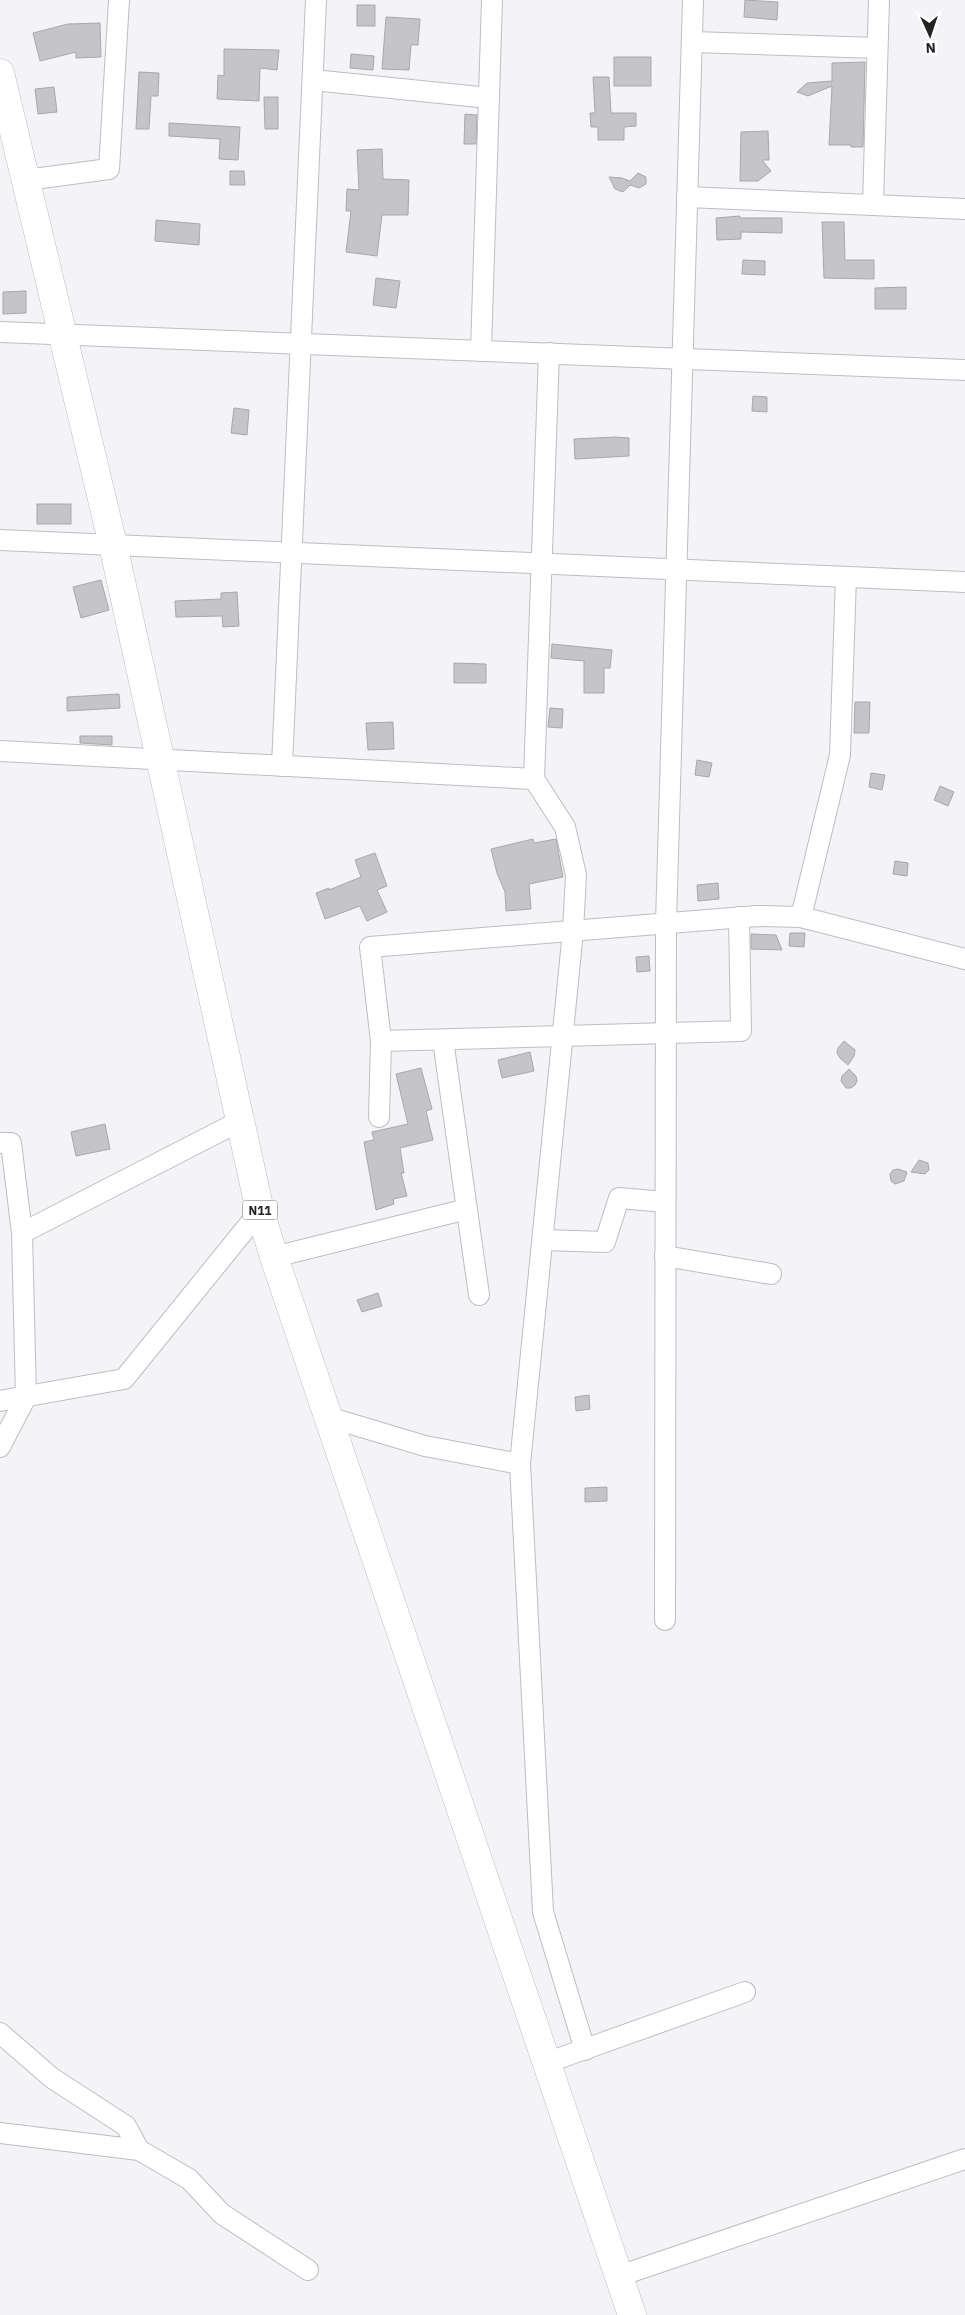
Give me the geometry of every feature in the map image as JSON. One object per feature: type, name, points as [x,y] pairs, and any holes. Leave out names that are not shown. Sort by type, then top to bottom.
[{"type":"main road","name":"N11","points":[[0,73],[113,545],[260,1211],[632,2315]]},
{"type":"street","points":[[26,180],[108,169],[119,0]]},
{"type":"street","points":[[282,766],[316,0]]},
{"type":"street","points":[[481,351],[492,0]]},
{"type":"street","points":[[665,1620],[666,923],[693,0]]},
{"type":"street","points":[[873,205],[878,0]]},
{"type":"street","points":[[692,42],[877,48]]},
{"type":"street","points":[[313,80],[489,98]]},
{"type":"street","points":[[687,197],[965,209]]},
{"type":"street","points":[[0,332],[965,370]]},
{"type":"street","points":[[548,353],[534,779],[565,827],[576,875],[573,930],[520,1464],[542,1912],[585,2050]]},
{"type":"street","points":[[0,540],[965,582]]},
{"type":"street","points":[[801,917],[840,755],[846,576]]},
{"type":"street","points":[[0,751],[534,779]]},
{"type":"street","points":[[380,1041],[741,1031],[739,917]]},
{"type":"street","points":[[378,1118],[380,1041],[370,947],[739,917],[801,917],[965,959]]},
{"type":"street","points":[[443,1040],[479,1295]]},
{"type":"street","points":[[22,1233],[240,1121]]},
{"type":"street","points":[[0,1143],[11,1143],[22,1233],[26,1397],[0,1447]]},
{"type":"street","points":[[543,1240],[605,1242],[620,1198],[666,1202]]},
{"type":"street","points":[[274,1257],[467,1210]]},
{"type":"street","points":[[0,1401],[124,1379],[260,1211]]},
{"type":"street","points":[[666,1256],[771,1274]]},
{"type":"street","points":[[328,1417],[425,1446],[520,1464]]},
{"type":"street","points":[[546,2064],[745,1992]]},
{"type":"street","points":[[0,2033],[52,2078],[126,2126],[139,2150]]},
{"type":"street","points":[[0,2132],[139,2150],[189,2179],[222,2214],[308,2270]]},
{"type":"street","points":[[619,2276],[965,2159]]},
{"type":"building","points":[[745,0],[778,2],[777,20],[744,17]]},
{"type":"building","points":[[357,5],[375,5],[375,26],[357,26]]},
{"type":"building","points":[[386,17],[420,19],[418,45],[411,45],[409,70],[382,69]]},
{"type":"building","points":[[100,23],[101,57],[76,58],[76,52],[40,61],[33,33],[68,24]]},
{"type":"building","points":[[224,49],[279,50],[277,70],[260,68],[259,101],[217,99],[218,75],[224,76]]},
{"type":"building","points":[[351,54],[374,56],[373,70],[350,68]]},
{"type":"building","points":[[614,57],[651,57],[651,86],[614,86]]},
{"type":"building","points":[[865,62],[863,147],[829,145],[832,86],[808,96],[797,92],[807,83],[832,81],[832,63]]},
{"type":"building","points":[[139,72],[159,73],[158,96],[151,96],[149,129],[136,129]]},
{"type":"building","points":[[593,77],[609,77],[611,113],[636,113],[636,126],[624,127],[624,140],[598,140],[598,127],[591,127],[590,113],[595,113]]},
{"type":"building","points":[[54,87],[57,112],[38,114],[35,89]]},
{"type":"building","points":[[264,97],[278,97],[278,129],[265,129]]},
{"type":"building","points":[[465,114],[477,115],[476,144],[464,144]]},
{"type":"building","points":[[169,123],[240,127],[238,160],[219,159],[220,139],[169,136]]},
{"type":"building","points":[[768,131],[769,160],[762,160],[771,171],[758,181],[740,181],[741,132]]},
{"type":"building","points":[[382,149],[383,179],[409,180],[408,215],[382,215],[377,256],[346,252],[351,211],[346,211],[347,189],[359,190],[357,150]]},
{"type":"building","points":[[230,171],[244,171],[245,185],[230,185]]},
{"type":"building","points":[[638,173],[646,177],[646,184],[639,188],[630,185],[623,192],[615,189],[609,177],[630,181]]},
{"type":"building","points":[[740,216],[740,218],[782,218],[782,233],[741,232],[741,239],[717,240],[716,218]]},
{"type":"building","points":[[156,220],[200,224],[199,245],[155,241]]},
{"type":"building","points":[[822,222],[844,222],[845,260],[874,260],[874,279],[824,278]]},
{"type":"building","points":[[743,260],[765,261],[765,275],[742,274]]},
{"type":"building","points":[[376,278],[400,281],[396,308],[373,305]]},
{"type":"building","points":[[906,287],[906,309],[875,309],[875,288]]},
{"type":"building","points":[[26,291],[26,313],[3,314],[3,292]]},
{"type":"building","points":[[753,396],[767,397],[767,412],[752,411]]},
{"type":"building","points":[[234,408],[249,410],[247,435],[231,433]]},
{"type":"building","points":[[629,438],[629,456],[575,459],[574,439]]},
{"type":"building","points":[[37,504],[71,504],[71,524],[37,524]]},
{"type":"building","points":[[101,580],[109,610],[81,618],[73,587]]},
{"type":"building","points":[[237,592],[239,626],[223,627],[222,616],[176,617],[175,601],[221,599],[221,593]]},
{"type":"building","points":[[552,644],[612,650],[610,668],[604,668],[604,693],[584,693],[584,661],[551,658]]},
{"type":"building","points":[[454,663],[486,664],[486,683],[454,683]]},
{"type":"building","points":[[119,694],[120,708],[67,711],[67,697]]},
{"type":"building","points":[[855,702],[870,702],[869,733],[854,733]]},
{"type":"building","points":[[550,708],[563,709],[562,728],[548,727]]},
{"type":"building","points":[[393,722],[394,749],[368,750],[366,723]]},
{"type":"building","points":[[80,736],[112,736],[112,745],[80,743]]},
{"type":"building","points":[[697,760],[712,763],[709,777],[695,775]]},
{"type":"building","points":[[871,773],[885,775],[882,790],[869,787]]},
{"type":"building","points":[[940,786],[954,792],[948,806],[934,800]]},
{"type":"building","points":[[533,839],[534,843],[556,839],[563,877],[529,884],[531,909],[506,911],[505,892],[497,873],[491,849]]},
{"type":"building","points":[[375,853],[387,886],[377,890],[387,912],[367,921],[360,906],[325,919],[316,893],[329,888],[329,890],[361,877],[355,860]]},
{"type":"building","points":[[895,861],[908,863],[907,876],[893,874]]},
{"type":"building","points":[[718,883],[719,899],[698,901],[697,885]]},
{"type":"building","points":[[790,933],[805,933],[804,947],[789,946]]},
{"type":"building","points":[[751,934],[776,935],[782,950],[751,949]]},
{"type":"building","points":[[649,956],[650,971],[637,972],[636,957]]},
{"type":"building","points":[[844,1041],[855,1050],[854,1056],[848,1065],[837,1053],[838,1048]]},
{"type":"building","points":[[530,1052],[534,1071],[502,1078],[498,1060]]},
{"type":"building","points":[[421,1068],[432,1109],[426,1111],[433,1140],[400,1148],[404,1173],[401,1173],[407,1196],[393,1199],[394,1204],[376,1210],[364,1142],[374,1140],[372,1132],[408,1124],[396,1074]]},
{"type":"building","points":[[849,1069],[856,1076],[857,1081],[851,1088],[846,1088],[841,1081],[842,1076]]},
{"type":"building","points":[[105,1124],[110,1149],[76,1156],[71,1132]]},
{"type":"building","points":[[919,1160],[928,1163],[929,1170],[925,1174],[911,1172]]},
{"type":"building","points":[[898,1169],[907,1172],[904,1181],[895,1184],[891,1181],[890,1174],[893,1170]]},
{"type":"building","points":[[378,1293],[382,1306],[362,1312],[357,1300]]},
{"type":"building","points":[[589,1395],[590,1409],[576,1411],[575,1397]]},
{"type":"building","points":[[607,1487],[607,1501],[585,1502],[585,1488]]}]
